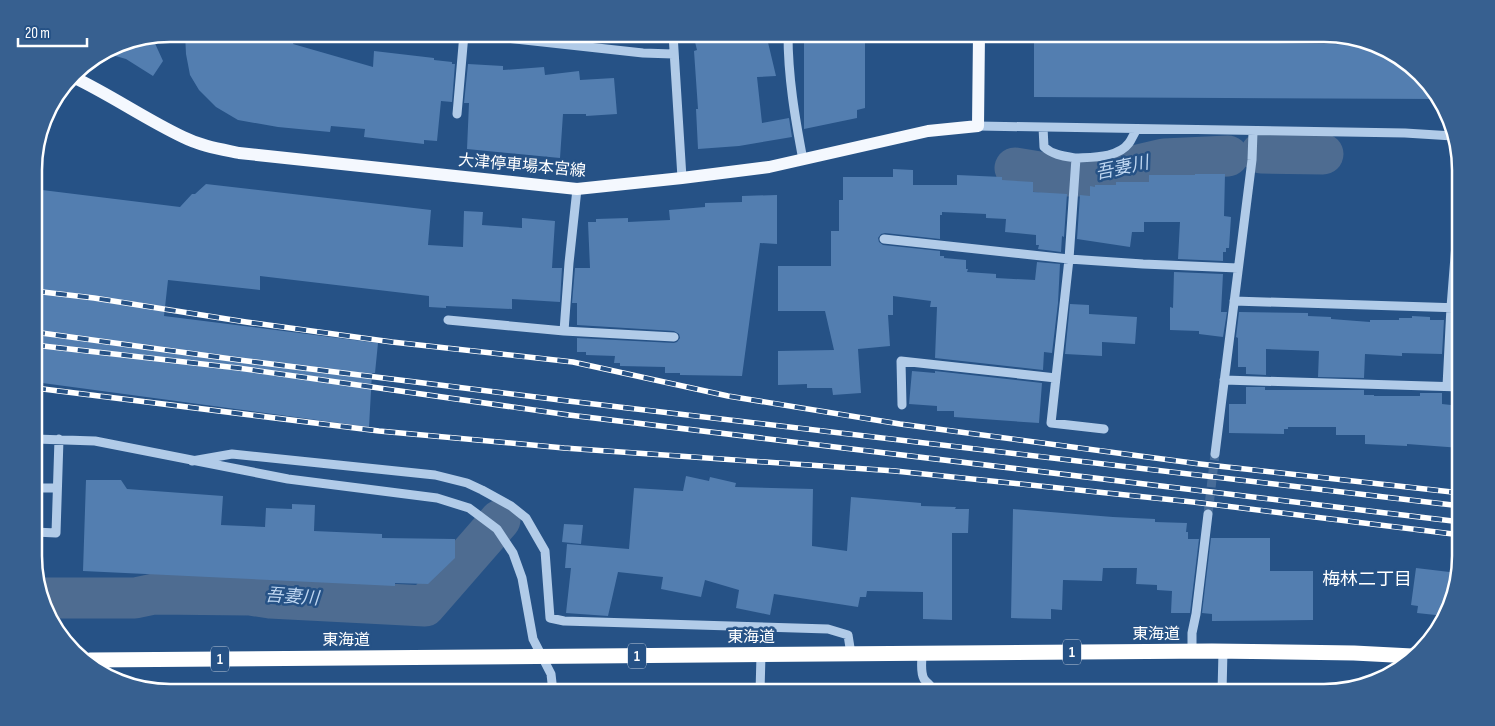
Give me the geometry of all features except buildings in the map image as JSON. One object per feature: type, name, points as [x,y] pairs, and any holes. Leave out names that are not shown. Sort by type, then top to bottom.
[{"type":"highway","name":"東海道","points":[[98,660],[1223,651],[1404,656]]},
{"type":"main road","points":[[978,126],[979,42]]},
{"type":"main road","name":"大津停車場本宮線","points":[[80,80],[183,137],[209,147],[239,153],[577,189],[769,167],[928,131],[978,126]]},
{"type":"street","points":[[788,42],[794,109],[803,160]]},
{"type":"street","points":[[457,114],[463,43]]},
{"type":"street","points":[[548,43],[643,53],[673,54]]},
{"type":"street","points":[[673,43],[682,178]]},
{"type":"street","points":[[978,126],[1405,133],[1447,136]]},
{"type":"street","points":[[1043,127],[1044,146],[1050,152],[1059,156],[1076,158],[1112,154],[1129,144],[1137,129]]},
{"type":"street","points":[[1215,454],[1252,158],[1253,132]]},
{"type":"street","points":[[1076,158],[1069,259],[1050,423],[1104,429]]},
{"type":"street","points":[[564,330],[567,281],[577,189]]},
{"type":"street","points":[[884,239],[1069,259],[1238,268]]},
{"type":"street","points":[[1234,301],[1452,308]]},
{"type":"street","points":[[448,320],[674,337]]},
{"type":"street","points":[[1447,386],[1452,343]]},
{"type":"street","points":[[902,406],[901,361],[1056,378]]},
{"type":"street","points":[[1224,380],[1452,386]]},
{"type":"street","points":[[42,439],[95,442],[288,479],[437,498],[469,508],[497,529],[513,553],[522,578],[533,640],[551,674],[552,684]]},
{"type":"street","points":[[42,532],[56,533],[58,439]]},
{"type":"street","points":[[192,461],[232,454],[419,472],[451,478],[482,490],[520,512],[526,518],[545,550],[550,618],[564,621],[828,629],[848,635],[851,654]]},
{"type":"street","points":[[42,488],[57,488]]},
{"type":"street","points":[[1192,652],[1192,633],[1208,514]]},
{"type":"street","points":[[1222,683],[1223,651]]},
{"type":"street","points":[[922,654],[922,674],[928,683]]},
{"type":"street","points":[[760,683],[761,655]]},
{"type":"waterway","name":"吾妻川","points":[[1261,153],[1323,154]]},
{"type":"waterway","name":"吾妻川","points":[[1015,168],[1064,176],[1091,176],[1164,159],[1228,156]]},
{"type":"waterway","name":"吾妻川","points":[[50,598],[135,598],[154,594],[250,595],[270,598],[425,606],[500,520]]},
{"type":"tunnel","points":[[1208,514],[1215,454]]},
{"type":"railway","points":[[43,292],[392,342],[573,362],[728,396],[900,424],[1200,464],[1452,492]]},
{"type":"railway","points":[[43,333],[568,401],[1452,505]]},
{"type":"railway","points":[[43,346],[238,368],[569,415],[1452,521]]},
{"type":"railway","points":[[42,389],[379,431],[564,448],[895,471],[1193,502],[1452,534]]},
{"type":"district","name":"梅林二丁目","points":[[1367,579]]}]
